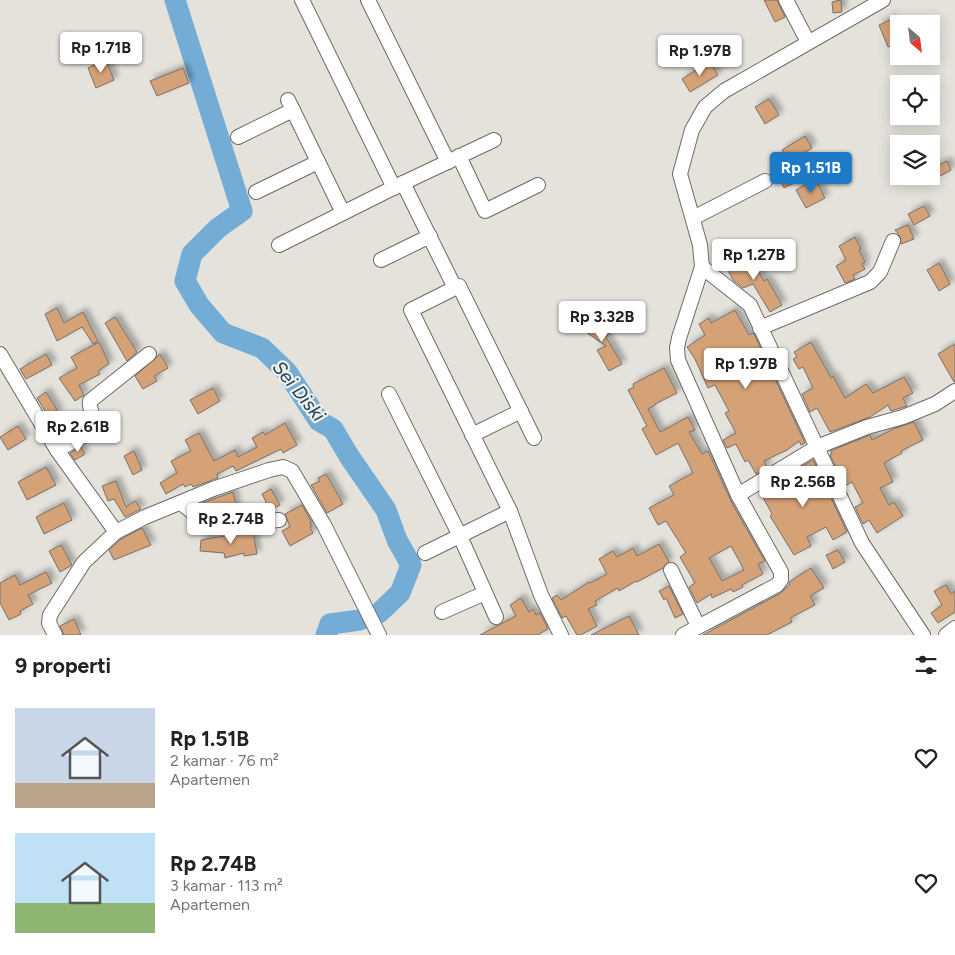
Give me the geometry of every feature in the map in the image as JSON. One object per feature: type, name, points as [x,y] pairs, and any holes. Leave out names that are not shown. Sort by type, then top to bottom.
[{"type":"street","points":[[302,0],[399,186],[430,236],[455,288]]},
{"type":"street","points":[[368,0],[453,159],[485,210],[538,185]]},
{"type":"street","points":[[786,0],[808,42]]},
{"type":"street","points":[[683,635],[777,585],[781,580],[781,572],[738,495],[678,360],[677,348],[679,338],[702,267],[700,245],[680,174],[692,130],[705,108],[724,91],[884,0]]},
{"type":"street","points":[[238,137],[290,106],[343,213]]},
{"type":"street","points":[[279,245],[494,140]]},
{"type":"street","points":[[256,192],[318,162]]},
{"type":"street","points":[[693,218],[765,181]]},
{"type":"street","points":[[381,260],[430,236]]},
{"type":"street","points":[[760,328],[870,282],[880,272],[893,242]]},
{"type":"street","points":[[702,267],[750,305],[862,543],[923,635]]},
{"type":"street","points":[[534,438],[459,286],[411,310],[510,511],[541,595],[561,635]]},
{"type":"street","points":[[0,354],[57,450],[116,532]]},
{"type":"street","points":[[57,450],[94,430],[95,424],[90,401],[149,354]]},
{"type":"street","points":[[738,495],[817,447],[867,427],[919,411],[935,404],[955,391]]},
{"type":"street","points":[[389,394],[460,536],[496,617]]},
{"type":"street","points":[[472,435],[521,411]]},
{"type":"street","points":[[54,635],[49,623],[50,615],[84,562],[116,532],[145,517],[213,489],[282,467],[292,471],[324,525],[379,635]]},
{"type":"street","points":[[181,503],[201,519],[231,524],[279,520]]},
{"type":"street","points":[[425,553],[510,511]]},
{"type":"street","points":[[671,570],[698,626]]},
{"type":"street","points":[[442,612],[485,593]]},
{"type":"street","points":[[946,635],[955,628]]},
{"type":"building","points":[[764,0],[777,0],[785,17],[775,22]]},
{"type":"building","points":[[841,0],[842,12],[833,13],[832,2]]},
{"type":"building","points":[[890,20],[890,46],[888,47],[879,25]]},
{"type":"building","points":[[106,60],[114,80],[96,88],[88,68]]},
{"type":"building","points":[[709,62],[718,75],[690,92],[682,79]]},
{"type":"building","points":[[183,68],[189,83],[157,96],[150,81]]},
{"type":"building","points":[[769,99],[779,115],[765,124],[755,107]]},
{"type":"building","points":[[805,136],[812,148],[789,162],[782,150]]},
{"type":"building","points":[[947,161],[951,170],[940,176],[940,164]]},
{"type":"building","points":[[791,168],[798,181],[784,188],[778,176]]},
{"type":"building","points":[[815,179],[825,198],[806,208],[796,190]]},
{"type":"building","points":[[924,206],[930,216],[914,225],[908,214]]},
{"type":"building","points":[[908,225],[914,239],[901,244],[900,236],[895,230]]},
{"type":"building","points":[[855,237],[861,249],[859,250],[865,262],[862,264],[865,269],[853,275],[855,279],[845,283],[836,266],[846,260],[839,246]]},
{"type":"building","points":[[749,255],[764,281],[767,279],[782,305],[770,312],[753,284],[743,288],[733,280],[726,267]]},
{"type":"building","points":[[939,263],[950,284],[939,291],[927,270]]},
{"type":"building","points":[[57,308],[64,323],[83,312],[98,341],[93,344],[82,327],[57,341],[45,314]]},
{"type":"building","points":[[735,310],[749,335],[754,334],[805,443],[801,445],[799,441],[787,450],[764,461],[767,467],[756,474],[748,460],[745,462],[736,444],[727,448],[723,440],[736,433],[725,413],[729,411],[715,385],[708,388],[695,359],[687,347],[705,335],[699,324],[709,318],[711,323]]},
{"type":"building","points":[[115,317],[137,352],[127,361],[105,323]]},
{"type":"building","points":[[588,317],[610,332],[606,337],[622,364],[609,371],[597,350],[606,346],[580,328]]},
{"type":"building","points":[[99,342],[109,364],[98,371],[100,374],[79,385],[84,395],[75,401],[59,378],[77,368],[71,357]]},
{"type":"building","points":[[811,342],[831,378],[833,376],[845,398],[866,384],[873,393],[904,377],[913,393],[903,398],[907,406],[891,411],[888,405],[870,417],[830,432],[817,408],[810,412],[802,394],[813,388],[803,367],[799,369],[793,359],[797,357],[794,352]]},
{"type":"building","points":[[955,344],[955,382],[954,382],[938,354]]},
{"type":"building","points":[[46,354],[52,365],[26,379],[20,369]]},
{"type":"building","points":[[160,354],[168,368],[154,376],[157,381],[143,389],[135,376]]},
{"type":"building","points":[[664,368],[677,393],[648,409],[660,432],[688,417],[695,430],[689,432],[702,454],[708,451],[734,507],[765,561],[758,564],[763,574],[742,585],[743,587],[733,592],[731,589],[712,598],[711,594],[697,603],[689,587],[695,583],[680,557],[686,553],[666,521],[658,525],[649,508],[674,495],[669,486],[693,473],[678,443],[656,455],[642,429],[647,426],[628,390],[634,387],[633,384]],"holes":[[[731,546],[744,570],[722,581],[709,558]]]},
{"type":"building","points":[[213,388],[220,401],[198,414],[190,400]]},
{"type":"building","points":[[46,392],[59,413],[50,419],[37,398]]},
{"type":"building","points":[[914,422],[923,440],[901,451],[902,453],[884,463],[893,482],[880,488],[889,505],[894,502],[903,516],[877,533],[869,520],[863,524],[855,507],[863,503],[852,482],[845,486],[830,455],[832,454],[830,451],[870,435],[872,440],[893,429]]},
{"type":"building","points":[[285,423],[297,445],[283,453],[281,449],[236,471],[233,466],[217,474],[218,478],[193,487],[191,484],[185,487],[183,484],[166,494],[160,483],[177,473],[171,461],[191,451],[185,440],[199,433],[214,461],[235,450],[238,457],[257,447],[252,438],[263,432],[265,435]]},
{"type":"building","points":[[18,426],[26,439],[8,450],[0,437]]},
{"type":"building","points":[[81,447],[85,454],[75,460],[70,453]]},
{"type":"building","points":[[134,451],[142,470],[133,475],[124,456]]},
{"type":"building","points":[[813,460],[847,532],[833,540],[826,527],[807,537],[811,546],[794,555],[770,516],[772,514],[760,492]]},
{"type":"building","points":[[46,467],[56,485],[27,500],[18,482]]},
{"type":"building","points":[[326,474],[343,504],[327,513],[311,485],[320,481],[318,478]]},
{"type":"building","points":[[116,481],[126,507],[135,501],[141,509],[125,517],[114,499],[108,501],[102,486]]},
{"type":"building","points":[[271,489],[280,505],[270,510],[262,494]]},
{"type":"building","points":[[233,492],[238,515],[219,513],[217,507],[204,510],[202,503]]},
{"type":"building","points":[[64,503],[72,520],[44,534],[36,517]]},
{"type":"building","points":[[302,505],[311,521],[312,526],[310,527],[313,533],[290,546],[282,531],[290,527],[285,514]]},
{"type":"building","points":[[142,528],[151,545],[114,560],[109,550],[121,539]]},
{"type":"building","points":[[253,531],[257,554],[244,556],[244,553],[225,558],[224,553],[200,551],[201,540]]},
{"type":"building","points":[[659,544],[669,562],[663,568],[637,582],[619,591],[618,588],[595,601],[597,605],[588,609],[597,626],[581,635],[577,635],[566,616],[562,618],[552,598],[557,595],[561,600],[589,582],[607,574],[599,559],[613,551],[617,557],[633,548],[637,556]]},
{"type":"building","points":[[61,545],[72,565],[60,572],[49,551]]},
{"type":"building","points":[[838,550],[845,562],[833,569],[826,555]]},
{"type":"building","points":[[811,568],[824,588],[810,596],[815,605],[790,618],[792,622],[767,635],[703,635],[781,593],[790,584],[789,582]]},
{"type":"building","points":[[46,572],[52,583],[28,595],[33,604],[20,611],[21,614],[9,620],[0,603],[0,583],[15,575],[20,585]]},
{"type":"building","points":[[946,585],[951,594],[955,591],[955,612],[938,623],[931,613],[942,605],[934,591]]},
{"type":"building","points":[[669,586],[683,614],[675,618],[666,598],[664,600],[659,591]]},
{"type":"building","points":[[521,598],[529,612],[533,609],[536,615],[540,613],[548,629],[538,635],[480,635],[516,616],[510,605]]},
{"type":"building","points":[[629,616],[639,635],[591,635]]},
{"type":"building","points":[[74,619],[81,635],[64,635],[60,626]]},
{"type":"waterway","name":"Sei Diski","points":[[175,0],[242,211],[218,228],[192,254],[185,281],[199,305],[223,333],[262,348],[287,372],[319,421],[333,429],[386,510],[397,540],[411,565],[400,593],[379,613]]},
{"type":"waterway","name":"Sei Diski","points":[[326,635],[330,624],[360,620]]}]
